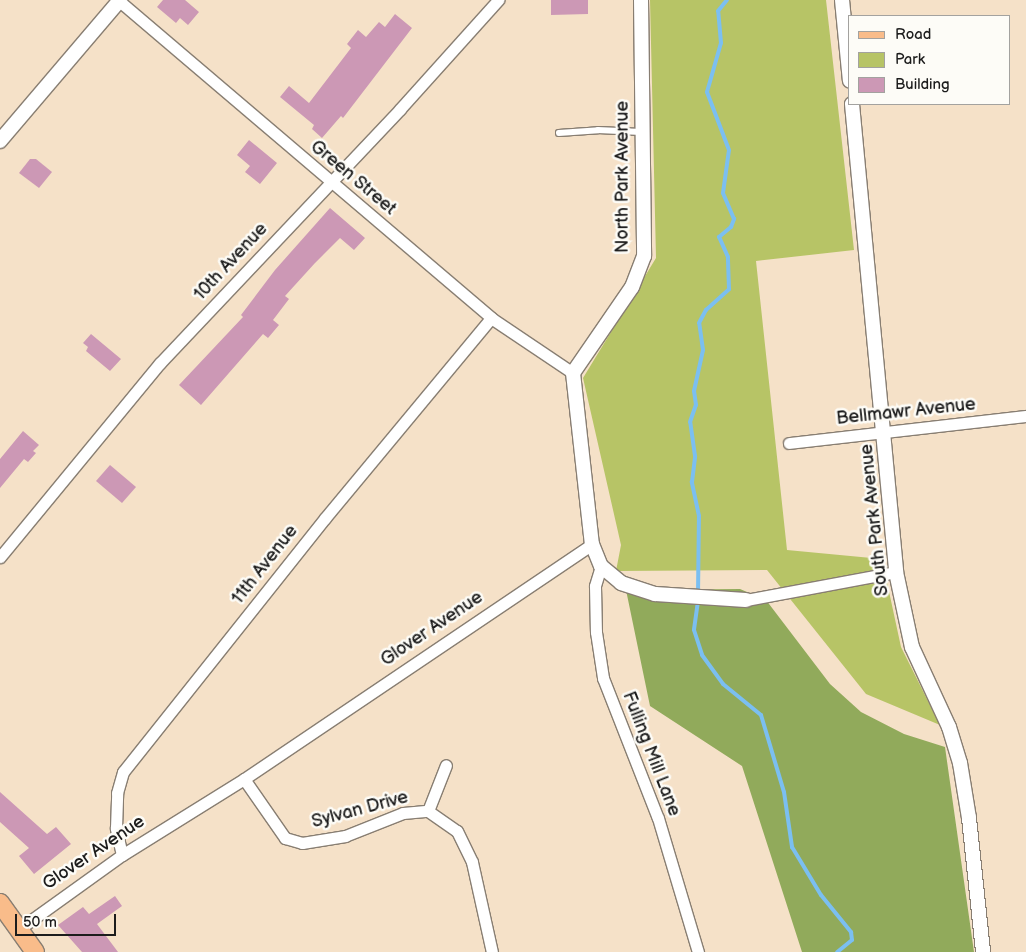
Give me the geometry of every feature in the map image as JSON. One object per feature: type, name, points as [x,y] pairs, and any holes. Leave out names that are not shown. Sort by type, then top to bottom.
[{"type":"main road","points":[[0,903],[35,952]]},
{"type":"street","name":"Green Street","points":[[119,0],[491,318],[573,373]]},
{"type":"street","points":[[0,142],[119,0]]},
{"type":"street","name":"10th Avenue","points":[[0,557],[160,362],[331,182],[498,0]]},
{"type":"street","name":"North Park Avenue","points":[[573,373],[632,287],[644,256],[641,0]]},
{"type":"street","points":[[842,0],[848,61]]},
{"type":"street","name":"South Park Avenue","points":[[852,105],[896,572],[912,647],[953,741],[969,818],[983,952]]},
{"type":"street","name":"11th Avenue","points":[[122,855],[116,828],[117,793],[123,772],[325,518],[491,318]]},
{"type":"street","points":[[573,373],[592,544],[601,566],[621,583],[655,594],[707,599],[746,600],[896,572]]},
{"type":"street","name":"Bellmawr Avenue","points":[[789,443],[1026,416]]},
{"type":"street","name":"Glover Avenue","points":[[19,929],[122,855],[244,779],[592,544]]},
{"type":"street","name":"Fulling Mill Lane","points":[[601,566],[595,586],[596,632],[603,678],[658,818],[698,952]]},
{"type":"street","name":"Sylvan Drive","points":[[428,811],[446,765]]},
{"type":"street","name":"Sylvan Drive","points":[[244,779],[285,838],[302,843],[345,836],[403,813],[428,811],[457,831],[472,862],[492,952]]},
{"type":"lane","points":[[558,133],[598,130],[644,132]]},
{"type":"green space","points":[[650,0],[826,0],[854,250],[756,261],[787,550],[882,559],[901,647],[940,725],[866,694],[767,570],[616,571],[621,545],[583,378],[656,258]]},
{"type":"green space","points":[[740,589],[766,600],[830,684],[861,712],[904,734],[945,747],[974,952],[802,952],[742,766],[650,706],[626,590]]},
{"type":"building","points":[[163,0],[185,0],[199,12],[188,25],[180,18],[176,23],[157,7]]},
{"type":"building","points":[[551,0],[588,0],[588,14],[551,15]]},
{"type":"building","points":[[395,14],[412,28],[343,118],[341,116],[322,138],[312,129],[314,125],[280,97],[289,86],[309,103],[351,48],[347,44],[358,30],[366,37],[379,22],[385,27]]},
{"type":"building","points":[[249,140],[277,163],[260,184],[245,172],[250,166],[237,155]]},
{"type":"building","points":[[30,159],[36,159],[52,172],[39,188],[19,173]]},
{"type":"building","points":[[330,208],[365,238],[354,250],[340,238],[315,263],[285,296],[289,299],[273,320],[279,325],[268,338],[263,334],[201,405],[179,385],[243,317],[241,315],[275,270]]},
{"type":"building","points":[[91,334],[121,359],[110,371],[86,351],[88,347],[83,343]]},
{"type":"building","points":[[23,431],[39,445],[33,451],[36,453],[28,462],[24,459],[0,488],[0,459]]},
{"type":"building","points":[[110,465],[136,487],[122,503],[96,481]]},
{"type":"building","points":[[0,792],[47,834],[56,827],[71,844],[34,874],[19,856],[29,848],[0,822]]},
{"type":"building","points":[[115,896],[122,906],[97,924],[118,952],[82,952],[58,925],[83,907],[89,914]]},
{"type":"waterway","points":[[698,594],[699,516],[692,482],[695,456],[690,422],[696,405],[694,391],[703,350],[699,323],[706,310],[729,289],[728,257],[719,237],[731,227],[734,219],[723,193],[729,150],[707,92],[721,43],[718,11],[727,0]]},
{"type":"waterway","points":[[698,601],[694,630],[702,655],[723,684],[761,715],[784,792],[792,847],[821,895],[851,932],[852,940],[837,952]]}]
